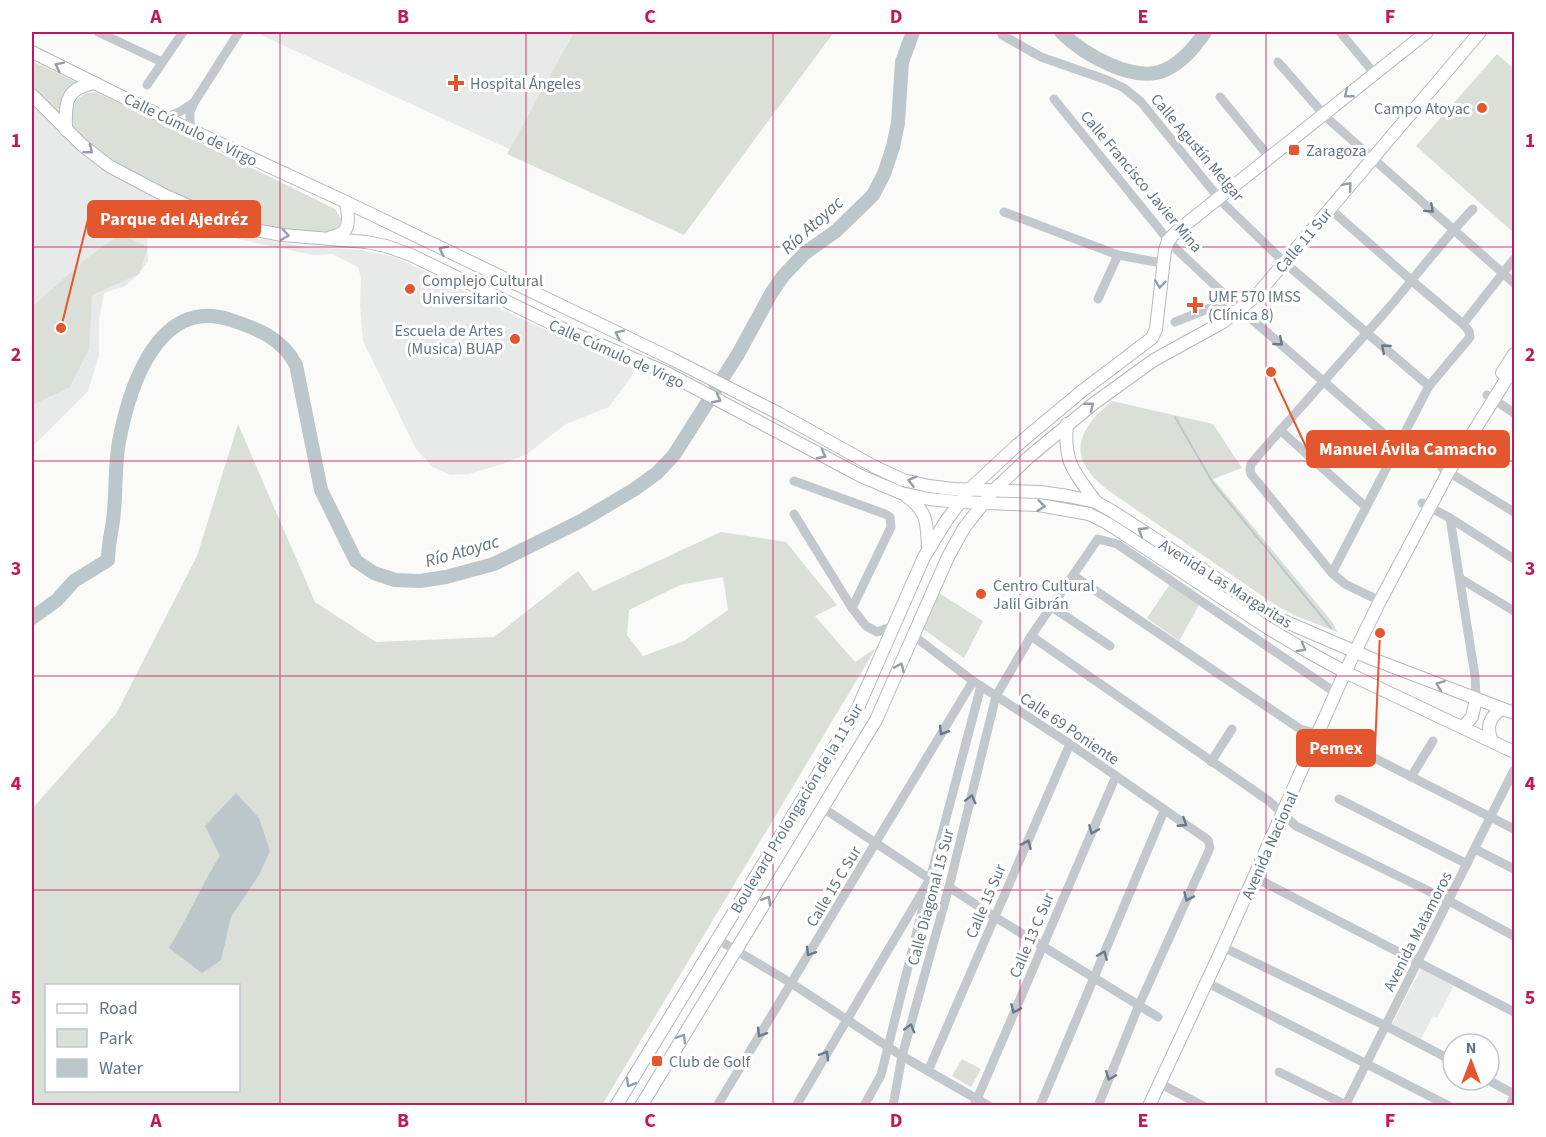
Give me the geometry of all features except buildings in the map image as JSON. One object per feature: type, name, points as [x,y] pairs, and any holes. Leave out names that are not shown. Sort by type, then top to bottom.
[{"type":"main road","points":[[959,502],[1015,447],[1082,391],[1152,338],[1156,329],[1162,263],[1176,232],[1425,32]]},
{"type":"main road","name":"Calle 11 Sur","points":[[983,504],[993,491],[1067,424],[1154,360],[1223,322],[1256,296],[1480,32]]},
{"type":"main road","name":"Calle Cúmulo de Virgo","points":[[32,52],[190,130],[346,202],[672,359],[778,413],[875,467],[903,480],[929,486],[969,490]]},
{"type":"main road","points":[[66,129],[67,100],[81,86],[95,83]]},
{"type":"main road","name":"Calle Cúmulo de Virgo","points":[[32,95],[82,145],[109,166],[166,196],[234,226],[318,239],[366,242],[411,255],[562,329],[665,372],[861,476],[901,493],[929,499],[983,504]]},
{"type":"main road","points":[[318,239],[336,237],[348,228],[346,202]]},
{"type":"main road","points":[[446,272],[477,279],[482,269]]},
{"type":"main road","name":"Avenida Nacional","points":[[1149,1106],[1283,814],[1352,651],[1425,505],[1515,354]]},
{"type":"main road","name":"Avenida Nacional","points":[[1490,397],[1515,367]]},
{"type":"main road","points":[[1067,424],[1065,445],[1068,461],[1096,502]]},
{"type":"main road","points":[[1015,447],[1029,457]]},
{"type":"main road","name":"Avenida Las Margaritas","points":[[969,490],[1040,492],[1096,502],[1277,618],[1352,651],[1515,713]]},
{"type":"main road","points":[[901,493],[920,508],[926,517],[928,549]]},
{"type":"main road","name":"Boulevard Prolongación de la 11 Sur","points":[[616,1106],[857,710],[928,549],[959,502]]},
{"type":"main road","name":"Avenida Las Margaritas","points":[[983,504],[1039,505],[1089,514],[1107,522],[1272,630],[1345,672],[1515,752]]},
{"type":"main road","name":"Boulevard Prolongación de la 11 Sur","points":[[641,1106],[876,720],[948,557],[964,528],[983,504]]},
{"type":"main road","points":[[1463,727],[1472,717],[1476,699]]},
{"type":"main road","points":[[1492,741],[1489,724],[1492,716],[1502,709]]},
{"type":"street","points":[[147,85],[183,32]]},
{"type":"street","points":[[190,130],[190,112],[195,101],[237,36],[244,32]]},
{"type":"street","points":[[1341,32],[1374,73]]},
{"type":"street","points":[[104,33],[162,62]]},
{"type":"street","name":"Calle Agustín Melgar","points":[[1002,35],[1041,57],[1124,88],[1141,102],[1218,198],[1284,262],[1429,386]]},
{"type":"street","points":[[1278,62],[1323,115],[1515,283]]},
{"type":"street","points":[[1220,98],[1269,157]]},
{"type":"street","name":"Calle Francisco Javier Mina","points":[[1054,99],[1171,243],[1240,309],[1398,446]]},
{"type":"street","points":[[165,118],[195,101]]},
{"type":"street","points":[[1329,208],[1463,324],[1470,337],[1429,386],[1332,573]]},
{"type":"street","points":[[1377,600],[1345,584],[1332,573],[1251,474],[1251,464],[1473,209]]},
{"type":"street","points":[[1004,212],[1118,255],[1162,263]]},
{"type":"street","points":[[1098,299],[1118,255]]},
{"type":"street","points":[[1463,324],[1515,259]]},
{"type":"street","points":[[1175,322],[1230,300]]},
{"type":"street","points":[[1490,397],[1515,413]]},
{"type":"street","points":[[1280,430],[1366,507]]},
{"type":"street","points":[[1445,469],[1515,512]]},
{"type":"street","points":[[794,481],[890,517],[891,527],[852,608]]},
{"type":"street","points":[[1425,505],[1515,559]]},
{"type":"street","points":[[794,514],[852,608],[870,629],[877,632],[894,626]]},
{"type":"street","points":[[1450,518],[1475,676],[1476,699]]},
{"type":"street","name":"Calle Diagonal 15 Sur","points":[[893,1106],[902,1056],[950,887],[996,696],[1030,636],[1074,576],[1098,538],[1117,544],[1336,693]]},
{"type":"street","points":[[1074,576],[1300,729],[1335,738],[1515,829]]},
{"type":"street","points":[[1461,579],[1515,611]]},
{"type":"street","points":[[1052,606],[1110,646]]},
{"type":"street","name":"Calle 69 Poniente","points":[[914,636],[977,684],[1070,744],[1208,840],[1210,848],[1139,1005]]},
{"type":"street","points":[[1030,636],[1269,801],[1296,826],[1515,936]]},
{"type":"street","name":"Calle Diagonal 15 Sur","points":[[864,1106],[879,1080],[977,684]]},
{"type":"street","name":"Calle 15 C Sur","points":[[717,1106],[877,842],[977,684]]},
{"type":"street","points":[[1211,762],[1232,729]]},
{"type":"street","points":[[1412,777],[1433,741]]},
{"type":"street","name":"Calle 15 Sur","points":[[928,1071],[1070,744]]},
{"type":"street","name":"Avenida Matamoros","points":[[1345,1105],[1515,770]]},
{"type":"street","name":"Calle 13 C Sur","points":[[975,1102],[1116,777]]},
{"type":"street","points":[[1339,799],[1467,864]]},
{"type":"street","points":[[796,1106],[930,879],[823,808]]},
{"type":"street","points":[[1040,1106],[1164,811]]},
{"type":"street","points":[[1475,849],[1515,869]]},
{"type":"street","points":[[1254,877],[1515,1012]]},
{"type":"street","points":[[950,887],[1158,1017]]},
{"type":"street","points":[[717,939],[791,983],[975,1102],[989,1106]]},
{"type":"street","points":[[1223,947],[1386,1026],[1441,1056]]},
{"type":"street","points":[[1206,982],[1449,1106]]},
{"type":"street","points":[[1098,1106],[1139,1005]]},
{"type":"street","points":[[1280,1072],[1345,1105]]},
{"type":"street","points":[[1159,1083],[1203,1106]]},
{"type":"street","points":[[1501,1087],[1515,1095],[1510,1106]]},
{"type":"shaded area","name":"Hospital Ángeles","points":[[261,32],[574,32],[511,150],[261,35]]},
{"type":"shaded area","name":"Complejo Cultural Universitario","points":[[32,104],[100,167],[160,201],[224,230],[304,247],[361,250],[395,257],[515,316],[635,369],[633,374],[609,407],[566,424],[527,454],[468,474],[450,475],[433,467],[416,449],[363,341],[360,306],[361,278],[358,267],[332,254],[313,255],[238,239],[167,208],[153,208],[146,211],[144,221],[147,229],[148,261],[139,274],[125,286],[104,293],[99,321],[99,356],[88,391],[32,447]]},
{"type":"shaded area","points":[[1421,969],[1454,986],[1437,1018],[1433,1016],[1421,1039],[1392,1024]]},
{"type":"green space","points":[[574,32],[834,32],[684,235],[507,154]]},
{"type":"green space","name":"Campo Atoyac","points":[[1497,54],[1514,69],[1514,233],[1416,146]]},
{"type":"green space","points":[[32,61],[78,83],[62,101],[59,113],[32,88]]},
{"type":"green space","points":[[96,92],[335,209],[341,219],[338,231],[321,235],[249,224],[157,185],[119,166],[99,152],[73,128],[70,120],[73,102],[86,93]]},
{"type":"green space","points":[[120,234],[148,247],[139,274],[92,295],[89,349],[70,387],[32,405],[32,307],[86,259]]},
{"type":"green space","points":[[1112,401],[1213,424],[1242,468],[1213,479],[1333,623],[1337,632],[1277,606],[1112,493],[1098,481],[1082,459],[1080,447],[1089,425]]},
{"type":"green space","points":[[238,424],[315,602],[376,642],[494,637],[578,571],[593,591],[721,532],[786,542],[837,605],[815,616],[855,662],[876,648],[602,1105],[32,1105],[32,809],[116,714],[197,556]],"holes":[[[723,577],[728,610],[684,641],[643,656],[627,635],[629,610],[680,585]]]},
{"type":"green space","points":[[1170,584],[1199,605],[1179,641],[1147,618]]},
{"type":"green space","points":[[939,593],[983,621],[964,658],[923,629]]},
{"type":"green space","points":[[962,1059],[981,1069],[971,1087],[952,1076]]},
{"type":"water","points":[[236,793],[259,818],[270,851],[259,875],[231,917],[221,960],[202,973],[169,948],[220,856],[205,826]]},
{"type":"waterway","name":"Río Atoyac","points":[[32,618],[57,600],[74,581],[108,560],[119,442],[130,397],[151,351],[166,333],[184,321],[206,316],[231,320],[260,331],[284,348],[296,365],[321,490],[356,561],[374,573],[395,580],[420,581],[446,577],[494,564],[581,521],[635,489],[657,473],[674,455],[738,354],[783,276],[805,253],[836,231],[873,195],[884,174],[893,147],[898,123],[902,62],[913,32]]},
{"type":"waterway","name":"Río Atoyac","points":[[1061,32],[1082,49],[1110,65],[1139,73],[1165,70],[1177,63],[1193,49],[1205,32]]},
{"type":"waterway","points":[[1175,417],[1213,483],[1331,628]]},
{"type":"place","name":"Hospital Ángeles","points":[[456,83]]},
{"type":"place","name":"Campo Atoyac","points":[[1482,108]]},
{"type":"place","name":"Zaragoza","points":[[1294,150]]},
{"type":"place","name":"Complejo Cultural Universitario","points":[[410,289]]},
{"type":"place","name":"UMF 570 IMSS (Clínica 8)","points":[[1195,305]]},
{"type":"place","name":"Parque del Ajedréz","points":[[61,328]]},
{"type":"place","name":"Escuela de Artes (Musica) BUAP","points":[[515,339]]},
{"type":"place","name":"Manuel Ávila Camacho","points":[[1271,372]]},
{"type":"place","name":"Centro Cultural Jalil Gibrán","points":[[981,594]]},
{"type":"place","name":"Pemex","points":[[1380,633]]},
{"type":"place","name":"Club de Golf","points":[[657,1061]]}]
